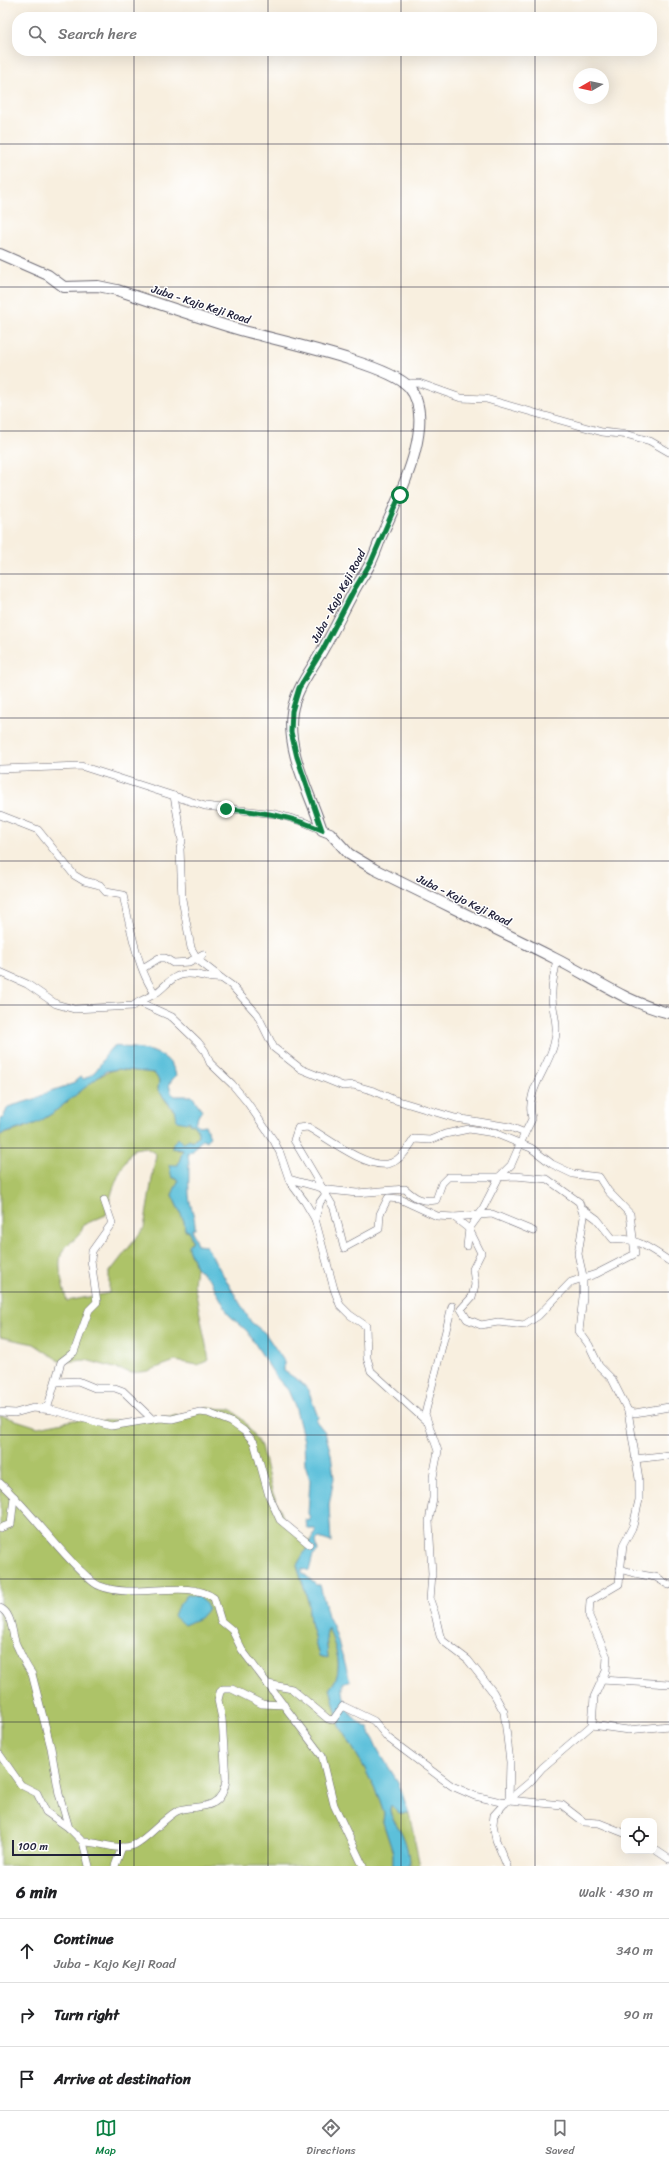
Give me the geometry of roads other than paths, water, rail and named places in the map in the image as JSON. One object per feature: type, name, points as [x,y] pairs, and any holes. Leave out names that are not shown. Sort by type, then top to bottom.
[{"type":"main road","name":"Juba - Kajo Keji Road","points":[[0,254],[48,275],[64,287],[98,286],[117,290],[238,329],[364,364],[390,375],[409,388],[415,400],[418,416],[418,440],[411,467],[371,562],[354,590],[323,649],[299,688],[292,711],[291,732],[297,757],[322,830],[330,833],[349,854],[374,869],[557,959],[612,992],[669,1013]]},
{"type":"street","points":[[404,384],[419,383],[461,398],[486,399],[602,432],[629,434],[650,441],[669,452]]},
{"type":"street","points":[[0,769],[82,766],[205,806],[276,814],[304,822],[322,830]]},
{"type":"street","points":[[174,796],[182,841],[180,849],[182,899],[190,948],[198,960],[231,985],[257,1014],[274,1048],[301,1069],[344,1086],[353,1085],[374,1091],[392,1099],[455,1118],[510,1127],[525,1133]]},
{"type":"street","points":[[0,815],[38,830],[74,875],[84,882],[100,885],[106,892],[123,895],[130,927],[144,968],[156,993]]},
{"type":"street","points":[[144,968],[159,958],[165,958],[173,963],[189,962],[203,954],[198,960]]},
{"type":"street","points":[[467,1246],[469,1229],[480,1214],[499,1177],[511,1165],[532,1119],[530,1109],[531,1096],[548,1062],[558,1026],[552,993],[557,959]]},
{"type":"street","points":[[0,972],[27,984],[56,1004],[74,1008],[133,1006],[156,993],[175,976],[187,974],[203,975],[216,980],[221,978]]},
{"type":"street","points":[[139,1002],[172,1017],[198,1042],[205,1051],[210,1064],[242,1096],[274,1141],[289,1179],[315,1219],[334,1289],[340,1305],[350,1315],[366,1326],[367,1358],[371,1370],[426,1421]]},
{"type":"street","points":[[454,1216],[469,1229],[481,1253],[473,1269],[475,1284],[472,1297],[461,1309],[467,1319],[480,1325],[498,1322],[524,1325],[538,1316],[571,1282],[596,1274],[635,1254],[630,1214],[608,1191],[599,1177],[573,1174],[552,1164],[531,1148],[494,1133],[469,1129],[445,1134],[430,1140],[414,1139],[404,1154],[389,1164],[372,1164],[308,1127],[298,1128],[294,1140],[334,1208],[344,1248],[379,1229],[380,1214],[388,1198],[400,1199],[437,1216],[492,1214],[533,1231]]},
{"type":"street","points":[[289,1179],[329,1190],[357,1193],[404,1189],[415,1198],[424,1202],[436,1200],[442,1183],[448,1177],[515,1176],[547,1180],[579,1202],[582,1208],[584,1217],[578,1254],[583,1276],[583,1297],[578,1331],[589,1345],[599,1366],[612,1379],[628,1411],[639,1479],[639,1500],[633,1526],[623,1546],[619,1584],[590,1602],[589,1616],[593,1629],[607,1657],[606,1671],[594,1697],[592,1725],[542,1768],[527,1785],[494,1815],[493,1824],[496,1840],[507,1866]]},
{"type":"street","points":[[315,1219],[320,1202],[329,1190]]},
{"type":"street","points":[[41,1409],[48,1406],[61,1362],[74,1352],[89,1310],[96,1302],[91,1260],[92,1251],[112,1223],[104,1200]]},
{"type":"street","points":[[582,1208],[601,1223],[614,1239],[626,1238],[638,1241],[669,1261]]},
{"type":"street","points":[[452,1306],[425,1414],[426,1421],[438,1451],[433,1477],[433,1498],[429,1521],[432,1574],[430,1600],[440,1636],[443,1641],[468,1660],[493,1692],[504,1712],[510,1762],[507,1802]]},
{"type":"street","points":[[56,1382],[78,1382],[94,1388],[115,1388],[124,1391],[150,1417]]},
{"type":"street","points":[[628,1411],[635,1413],[669,1407]]},
{"type":"street","points":[[0,1412],[15,1413],[33,1408],[52,1410],[111,1426],[160,1418],[172,1419],[200,1412],[208,1413],[231,1422],[244,1431],[254,1442],[269,1496],[280,1520],[309,1544]]},
{"type":"street","points":[[635,1459],[669,1455]]},
{"type":"street","points":[[0,1483],[67,1557],[97,1586],[124,1592],[193,1590],[210,1595],[217,1604],[221,1621],[232,1630],[242,1650],[322,1756],[334,1805],[362,1866]]},
{"type":"street","points":[[0,1528],[11,1524],[14,1497]]},
{"type":"street","points":[[620,1569],[636,1575],[657,1578],[669,1585]]},
{"type":"street","points":[[0,1608],[7,1614],[26,1666],[32,1674],[51,1748],[60,1800],[69,1828]]},
{"type":"street","points":[[601,1680],[669,1684]]},
{"type":"street","points":[[268,1684],[292,1689],[331,1720],[336,1717],[343,1706],[371,1719],[377,1723],[388,1738],[452,1786],[475,1796],[507,1802],[562,1805],[584,1822],[599,1823],[621,1832]]},
{"type":"street","points":[[83,1842],[92,1841],[108,1846],[122,1847],[134,1845],[177,1811],[212,1804],[223,1793],[226,1780],[222,1720],[218,1700],[220,1692],[223,1689],[232,1689],[262,1704],[284,1705]]},
{"type":"street","points":[[592,1725],[628,1730],[669,1726]]},
{"type":"street","points":[[0,1755],[21,1785],[37,1793],[46,1812],[69,1828],[83,1842],[89,1866]]},
{"type":"street","points":[[115,1866],[122,1847]]},
{"type":"street","points":[[657,1851],[669,1859]]},
{"type":"water","points":[[114,1046],[151,1051],[166,1059],[172,1066],[176,1075],[169,1084],[171,1093],[175,1096],[192,1096],[202,1110],[195,1122],[198,1126],[205,1125],[210,1136],[207,1141],[202,1139],[192,1152],[188,1153],[189,1195],[195,1225],[195,1229],[192,1229],[197,1245],[206,1246],[251,1322],[265,1333],[284,1361],[284,1371],[301,1382],[308,1390],[318,1417],[316,1421],[325,1432],[331,1454],[334,1478],[329,1505],[331,1542],[319,1538],[316,1541],[318,1551],[313,1555],[309,1571],[302,1568],[302,1572],[316,1585],[320,1585],[328,1616],[333,1626],[350,1680],[343,1683],[346,1703],[357,1720],[368,1728],[378,1750],[398,1782],[409,1813],[399,1813],[391,1805],[390,1812],[405,1843],[409,1866],[393,1866],[393,1853],[383,1822],[384,1813],[379,1798],[365,1769],[340,1726],[330,1688],[335,1681],[338,1666],[338,1658],[334,1642],[328,1627],[326,1636],[328,1658],[319,1656],[310,1622],[308,1601],[297,1565],[316,1532],[315,1529],[308,1529],[305,1519],[309,1521],[311,1516],[308,1514],[310,1480],[305,1464],[304,1441],[295,1406],[288,1390],[276,1377],[247,1331],[229,1315],[211,1281],[196,1267],[188,1248],[188,1245],[192,1241],[189,1230],[185,1230],[184,1221],[172,1195],[178,1181],[176,1178],[172,1178],[169,1165],[178,1165],[183,1150],[172,1148],[173,1143],[178,1138],[183,1144],[189,1139],[193,1141],[198,1136],[198,1131],[193,1124],[189,1124],[189,1121],[186,1123],[177,1121],[176,1113],[158,1090],[159,1080],[154,1073],[118,1069],[106,1071],[53,1113],[37,1123],[0,1135],[0,1119],[3,1118],[8,1107],[35,1099],[48,1092],[72,1084],[80,1077],[84,1079],[99,1067],[107,1053]]},
{"type":"water","points":[[187,1595],[203,1600],[208,1609],[200,1618],[184,1625],[174,1616],[177,1608]]}]
